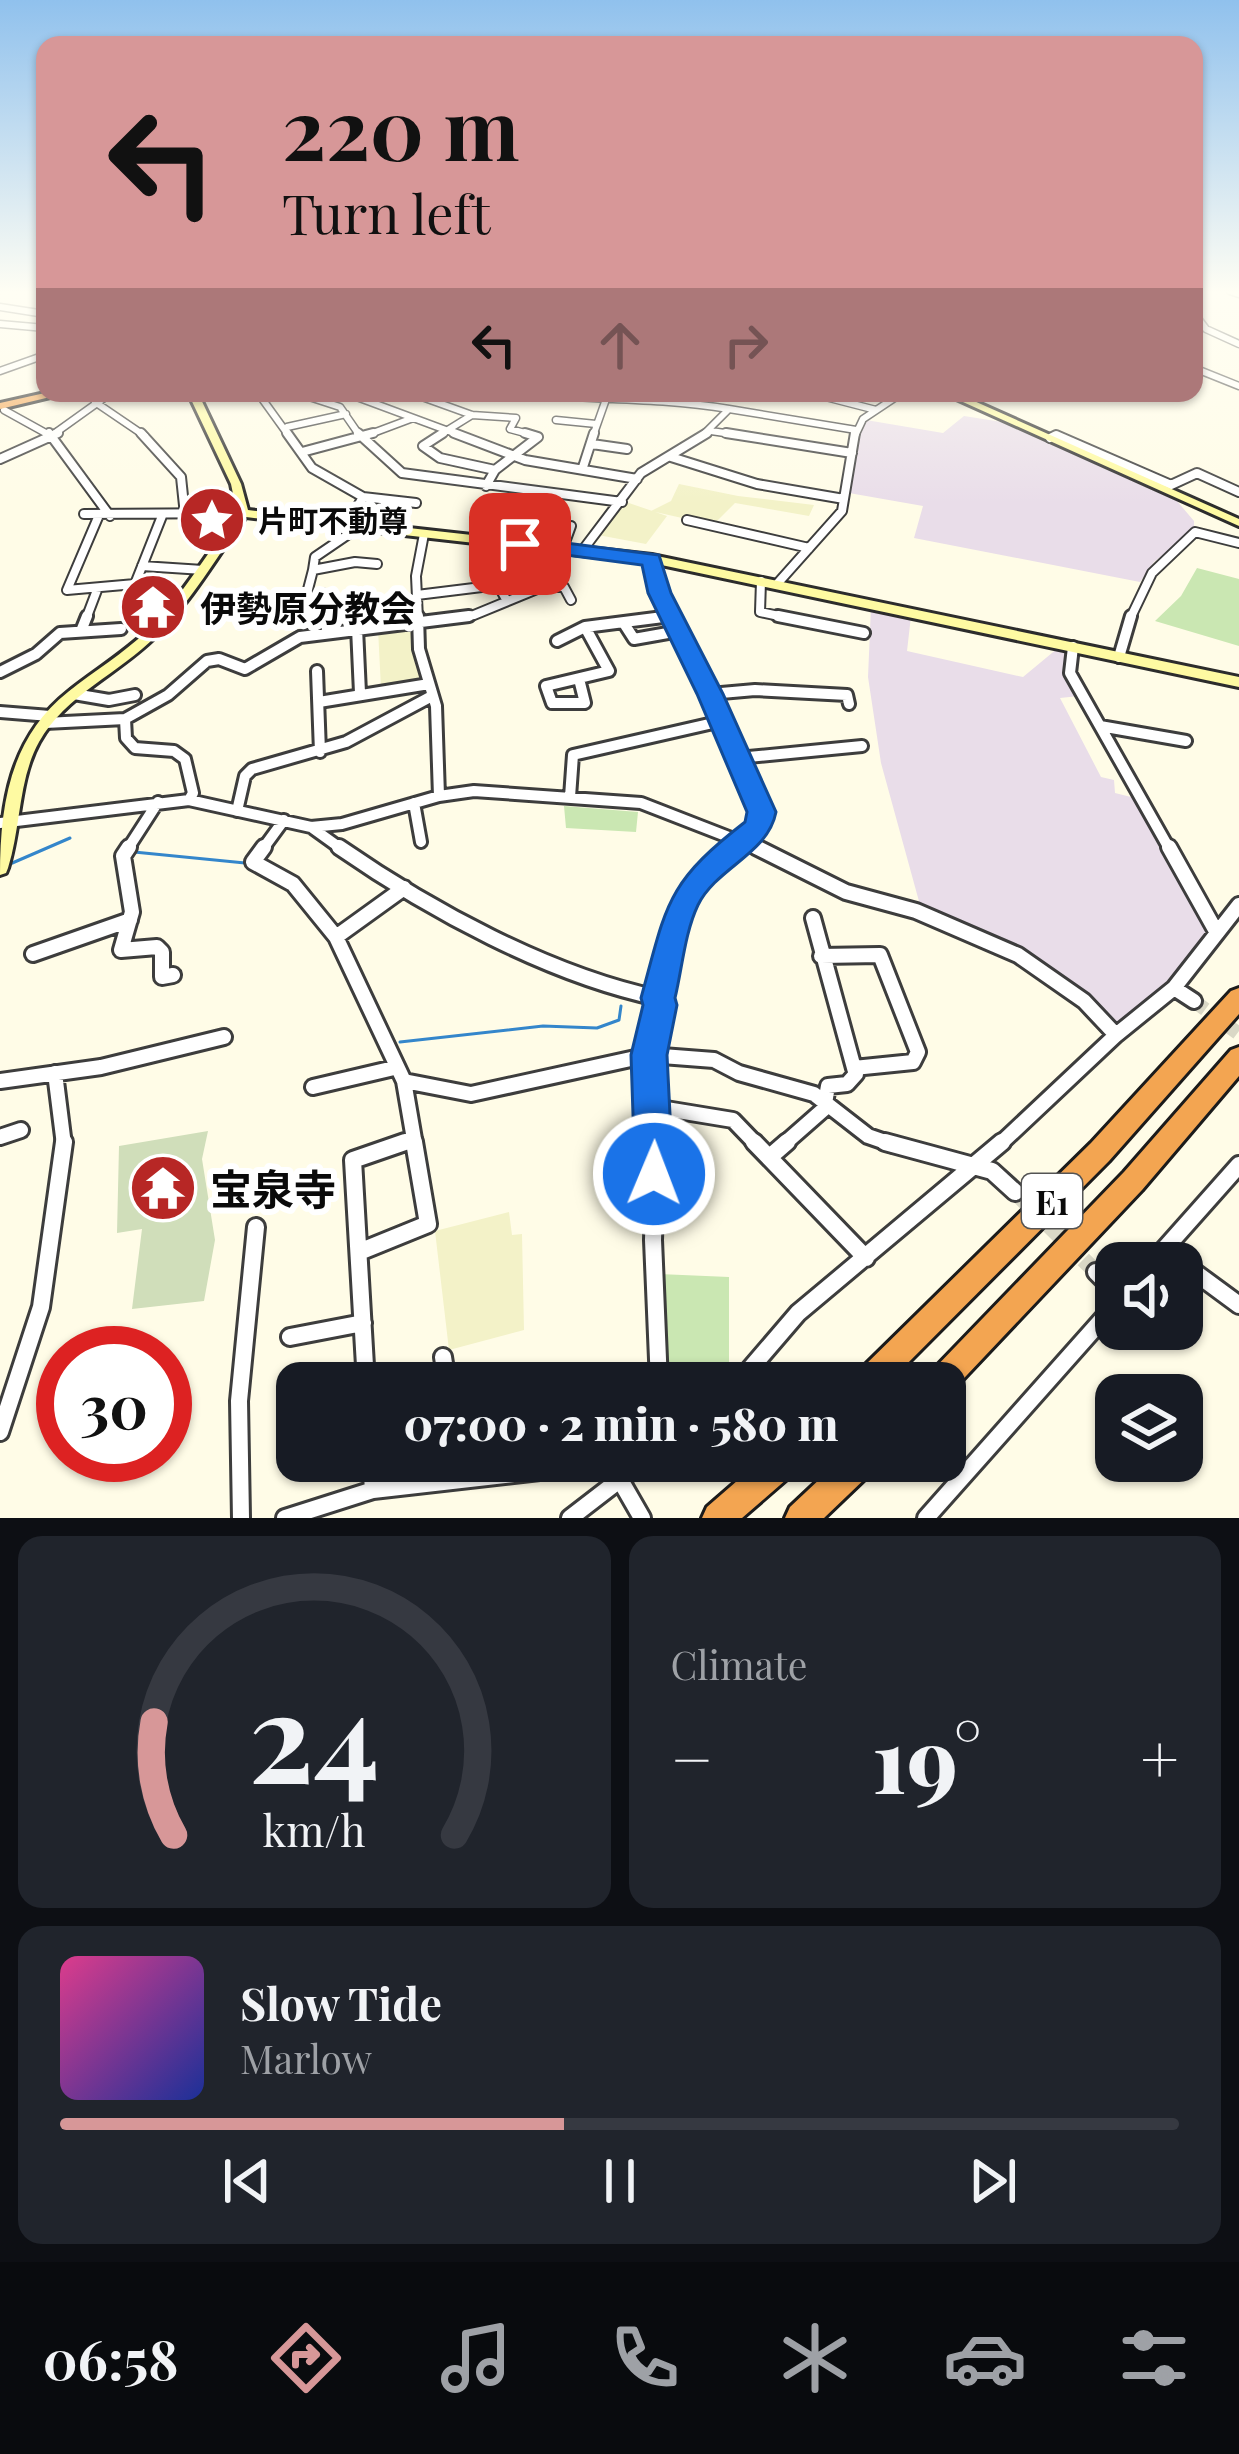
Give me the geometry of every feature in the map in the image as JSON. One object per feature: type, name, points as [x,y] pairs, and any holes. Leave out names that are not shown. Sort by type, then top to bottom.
[{"type":"highway","points":[[2,408],[36,399]]},
{"type":"highway","name":"E1","points":[[888,1362],[1100,1153],[1239,998]]},
{"type":"highway","name":"E1","points":[[960,1362],[1133,1181],[1239,1058]]},
{"type":"highway","points":[[718,1518],[760,1482]]},
{"type":"highway","points":[[801,1518],[838,1482]]},
{"type":"street","points":[[1203,372],[1239,386]]},
{"type":"street","points":[[0,459],[65,430],[95,402],[170,458],[187,487],[184,515]]},
{"type":"street","points":[[0,868],[21,766],[48,720],[150,636],[243,513],[236,484],[197,402]]},
{"type":"street","points":[[265,402],[321,475],[363,497],[416,503]]},
{"type":"street","points":[[327,402],[340,406],[361,438],[402,473],[446,485],[627,500]]},
{"type":"street","points":[[370,402],[515,456],[637,479]]},
{"type":"street","points":[[437,402],[472,415],[516,418],[510,430],[538,437],[495,470],[486,486]]},
{"type":"street","points":[[571,402],[559,420],[596,424]]},
{"type":"street","points":[[583,467],[605,402]]},
{"type":"street","points":[[683,402],[856,430]]},
{"type":"street","points":[[845,402],[876,410]]},
{"type":"street","points":[[777,584],[842,511],[856,430],[888,402]]},
{"type":"street","points":[[968,402],[1234,520]]},
{"type":"street","points":[[2,408],[50,436],[105,515]]},
{"type":"street","points":[[582,550],[627,500],[637,479],[711,431],[729,409]]},
{"type":"street","points":[[286,427],[346,414]]},
{"type":"street","points":[[472,415],[422,444],[440,458],[495,470]]},
{"type":"street","points":[[302,452],[361,438],[413,418]]},
{"type":"street","points":[[711,431],[852,453]]},
{"type":"street","points":[[1050,438],[1056,435],[1171,485],[1197,472],[1239,492]]},
{"type":"street","points":[[592,444],[627,449]]},
{"type":"street","points":[[671,457],[757,484],[844,499]]},
{"type":"street","points":[[419,477],[440,458]]},
{"type":"street","points":[[306,597],[315,557],[353,526],[363,497]]},
{"type":"street","points":[[84,514],[243,513],[652,559],[1239,682]]},
{"type":"street","points":[[105,515],[67,590],[135,584],[162,516]]},
{"type":"street","points":[[687,520],[809,548]]},
{"type":"street","points":[[562,548],[572,526]]},
{"type":"street","points":[[1119,656],[1141,587],[1163,556],[1195,532],[1239,543]]},
{"type":"street","points":[[424,533],[417,595],[418,649],[431,690],[439,796]]},
{"type":"street","points":[[652,559],[656,582],[761,812],[758,828],[706,869],[685,896],[658,998],[649,1055],[659,1362]]},
{"type":"street","points":[[313,570],[356,562],[376,564]]},
{"type":"street","points":[[142,566],[203,570]]},
{"type":"street","points":[[542,587],[546,569]]},
{"type":"street","points":[[761,581],[760,612],[864,633]]},
{"type":"street","points":[[417,595],[500,585],[507,602]]},
{"type":"street","points":[[0,712],[48,720],[125,719],[168,695],[207,661],[219,659],[245,669],[287,640],[474,615],[542,587],[564,587],[571,600]]},
{"type":"street","points":[[81,631],[97,590]]},
{"type":"street","points":[[460,590],[474,615]]},
{"type":"street","points":[[320,593],[325,594],[327,633]]},
{"type":"street","points":[[556,641],[585,627],[671,616]]},
{"type":"street","points":[[798,635],[799,619]]},
{"type":"street","points":[[626,625],[634,639],[679,631]]},
{"type":"street","points":[[579,679],[610,671],[585,627]]},
{"type":"street","points":[[357,628],[360,693]]},
{"type":"street","points":[[0,672],[36,654],[60,633],[121,629]]},
{"type":"street","points":[[1072,647],[1070,673],[1217,933]]},
{"type":"street","points":[[317,671],[320,752]]},
{"type":"street","points":[[319,702],[360,693],[431,690]]},
{"type":"street","points":[[237,811],[245,776],[252,769],[320,752],[381,727],[431,690]]},
{"type":"street","points":[[710,694],[755,690],[847,695],[849,704]]},
{"type":"street","points":[[74,694],[130,698]]},
{"type":"street","points":[[125,719],[126,738],[135,748],[174,752],[185,759],[193,793],[189,800]]},
{"type":"street","points":[[570,797],[573,754],[617,748],[722,721]]},
{"type":"street","points":[[1100,726],[1186,741]]},
{"type":"street","points":[[738,758],[855,744]]},
{"type":"street","points":[[7,822],[189,800],[311,827],[342,824],[474,790],[641,803],[741,840],[846,892],[916,910],[1018,955],[1084,1001],[1116,1034]]},
{"type":"street","points":[[158,802],[124,856],[130,920],[121,950],[157,947],[161,978]]},
{"type":"street","points":[[414,803],[421,842]]},
{"type":"street","points":[[284,820],[253,862],[292,884],[336,937],[399,1075],[434,1221],[359,1252]]},
{"type":"street","points":[[311,827],[351,859],[576,978],[658,998]]},
{"type":"street","points":[[336,937],[404,888]]},
{"type":"street","points":[[755,1362],[798,1313],[974,1169],[1116,1034],[1174,988],[1239,905]]},
{"type":"street","points":[[772,1156],[827,1101],[828,1086],[847,1084],[856,1074],[813,918]]},
{"type":"street","points":[[33,954],[130,920]]},
{"type":"street","points":[[820,956],[880,956],[918,1052],[913,1063],[854,1069]]},
{"type":"street","points":[[1174,988],[1194,1001]]},
{"type":"street","points":[[0,1082],[101,1067],[224,1037]]},
{"type":"street","points":[[313,1087],[399,1075],[472,1094],[649,1055],[714,1060],[827,1101],[884,1143],[992,1171],[1015,1192]]},
{"type":"street","points":[[0,1432],[40,1307],[64,1145],[55,1073]]},
{"type":"street","points":[[654,1108],[725,1116],[849,1232],[866,1258]]},
{"type":"street","points":[[0,1137],[22,1130]]},
{"type":"street","points":[[365,1362],[353,1160],[413,1139]]},
{"type":"street","points":[[1170,1242],[1239,1165]]},
{"type":"street","points":[[241,1518],[256,1227]]},
{"type":"street","points":[[1203,1278],[1239,1305]]},
{"type":"street","points":[[290,1337],[363,1324]]},
{"type":"street","points":[[926,1518],[1095,1328]]},
{"type":"street","points":[[443,1357],[444,1362]]},
{"type":"street","points":[[372,1482],[373,1490]]},
{"type":"street","points":[[286,1518],[407,1482]]},
{"type":"street","points":[[570,1518],[615,1482]]},
{"type":"street","points":[[622,1482],[642,1518]]},
{"type":"shaded area","points":[[964,416],[1002,422],[1177,501],[1194,521],[1194,530],[1154,562],[1140,582],[914,538],[923,506],[849,493],[859,431],[866,420],[943,433]]},
{"type":"shaded area","points":[[871,607],[911,616],[907,651],[1023,677],[1058,648],[1069,650],[1079,696],[1060,698],[1101,777],[1114,780],[1115,793],[1135,798],[1205,922],[1205,936],[1161,988],[1119,1021],[1107,1021],[1086,997],[920,905],[881,763],[868,677]]},
{"type":"green space","points":[[679,484],[814,505],[809,516],[735,503],[713,525],[651,511],[671,501]]},
{"type":"green space","points":[[626,502],[667,516],[646,544],[598,535]]},
{"type":"green space","points":[[1197,568],[1239,579],[1239,646],[1155,621],[1181,596]]},
{"type":"green space","points":[[412,628],[423,680],[381,688],[378,629]]},
{"type":"green space","points":[[564,806],[638,812],[636,832],[566,828]]},
{"type":"green space","points":[[208,1131],[202,1159],[215,1240],[204,1301],[132,1309],[142,1229],[117,1233],[119,1146]]},
{"type":"green space","points":[[509,1212],[512,1235],[522,1234],[524,1330],[449,1350],[435,1231]]},
{"type":"green space","points":[[659,1274],[729,1277],[729,1362],[661,1362]]},
{"type":"waterway","points":[[10,864],[70,838]]},
{"type":"waterway","points":[[134,852],[245,863]]},
{"type":"waterway","points":[[400,1042],[543,1026],[597,1028],[619,1020],[621,1006]]},
{"type":"tunnel","points":[[1194,1001],[1239,1034]]},
{"type":"tunnel","points":[[1015,1192],[1095,1271]]},
{"type":"place","name":"片町不動尊","points":[[212,520]]},
{"type":"place","name":"伊勢原分教会","points":[[153,607]]},
{"type":"place","name":"宝泉寺","points":[[163,1188]]},
{"type":"route","points":[[520,544],[652,559],[659,593],[761,812],[758,828],[706,869],[682,903],[649,1055],[654,1174]]}]
